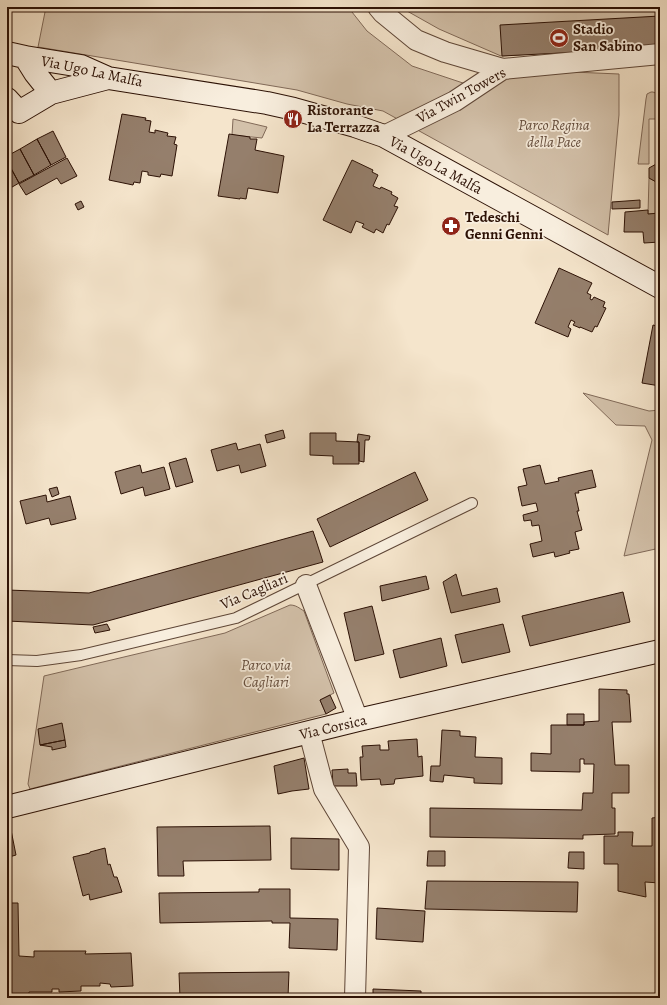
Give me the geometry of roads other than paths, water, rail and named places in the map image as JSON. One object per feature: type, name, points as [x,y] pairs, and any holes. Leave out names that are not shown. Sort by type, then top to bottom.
[{"type":"street","points":[[378,7],[383,13],[416,40],[445,52],[503,69]]},
{"type":"street","name":"Via Twin Towers","points":[[384,136],[455,101],[503,69],[660,54]]},
{"type":"street","points":[[16,55],[35,73],[52,93]]},
{"type":"street","name":"Via Ugo La Malfa","points":[[16,55],[81,66],[108,78],[294,109],[384,136],[660,287]]},
{"type":"street","points":[[11,110],[52,93],[108,78]]},
{"type":"street","points":[[306,585],[358,720]]},
{"type":"street","name":"Via Corsica","points":[[7,807],[358,720],[660,651]]},
{"type":"street","points":[[309,732],[324,789],[359,847],[354,998]]},
{"type":"lane","name":"Via Cagliari","points":[[7,660],[37,661],[81,655],[236,618],[472,503]]},
{"type":"place","name":"Stadio San Sabino","points":[[559,38]]},
{"type":"place","name":"Ristorante La Terrazza","points":[[293,119]]},
{"type":"place","name":"Tedeschi Genni Genni","points":[[451,226]]},
{"type":"park label","name":"Parco Regina della Pace","points":[[554,134]]},
{"type":"park label","name":"Parco via Cagliari","points":[[266,674]]}]
